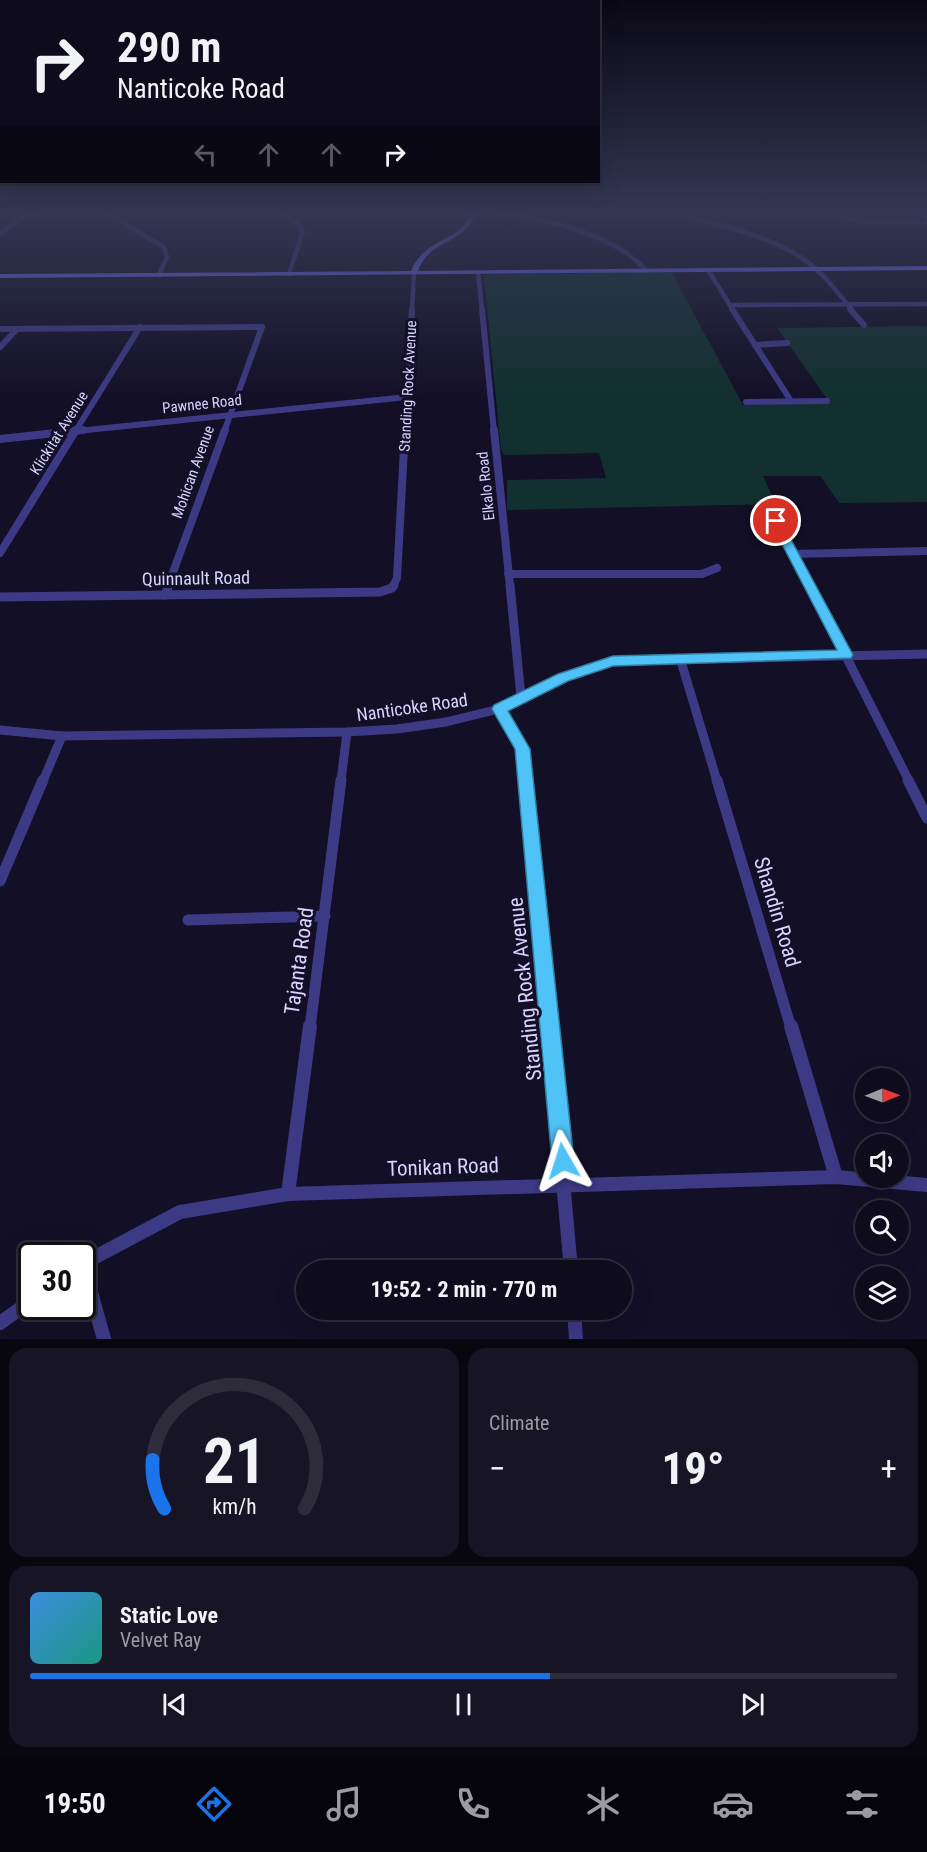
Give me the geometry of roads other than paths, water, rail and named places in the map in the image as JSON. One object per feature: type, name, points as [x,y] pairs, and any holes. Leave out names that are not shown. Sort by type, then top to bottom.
[{"type":"main road","points":[[0,276],[82,275]]},
{"type":"street","name":"Standing Rock Avenue","points":[[392,588],[397,578],[414,275]]},
{"type":"street","name":"Elkalo Road","points":[[478,275],[521,697]]},
{"type":"street","points":[[711,275],[791,401]]},
{"type":"street","points":[[820,275],[864,326]]},
{"type":"street","points":[[730,305],[927,304]]},
{"type":"street","points":[[0,329],[140,327]]},
{"type":"street","name":"Mohican Avenue","points":[[140,327],[262,327],[165,595]]},
{"type":"street","name":"Klickitat Avenue","points":[[0,553],[140,327]]},
{"type":"street","points":[[0,348],[17,329]]},
{"type":"street","points":[[755,345],[787,343]]},
{"type":"street","name":"Pawnee Road","points":[[0,438],[407,397]]},
{"type":"street","points":[[746,402],[827,401]]},
{"type":"street","points":[[768,504],[927,818]]},
{"type":"street","points":[[792,554],[927,551]]},
{"type":"street","points":[[508,574],[702,574],[717,568]]},
{"type":"street","name":"Quinnault Road","points":[[0,597],[380,592],[392,588]]},
{"type":"street","name":"Nanticoke Road","points":[[0,730],[62,736],[347,732],[397,729],[446,722],[499,709],[563,678],[613,661],[927,654]]},
{"type":"street","name":"Shandin Road","points":[[680,658],[836,1177]]},
{"type":"street","name":"Standing Rock Avenue","points":[[499,709],[522,749],[565,1184],[570,1260]]},
{"type":"street","name":"Tajanta Road","points":[[288,1194],[347,732]]},
{"type":"street","points":[[0,881],[62,736]]},
{"type":"street","points":[[188,920],[325,916]]},
{"type":"street","name":"Tonikan Road","points":[[96,1257],[180,1212],[288,1194],[836,1177],[927,1185]]},
{"type":"street","points":[[0,1323],[18,1310]]},
{"type":"street","points":[[96,1310],[104,1339]]},
{"type":"street","points":[[575,1320],[576,1339]]}]
